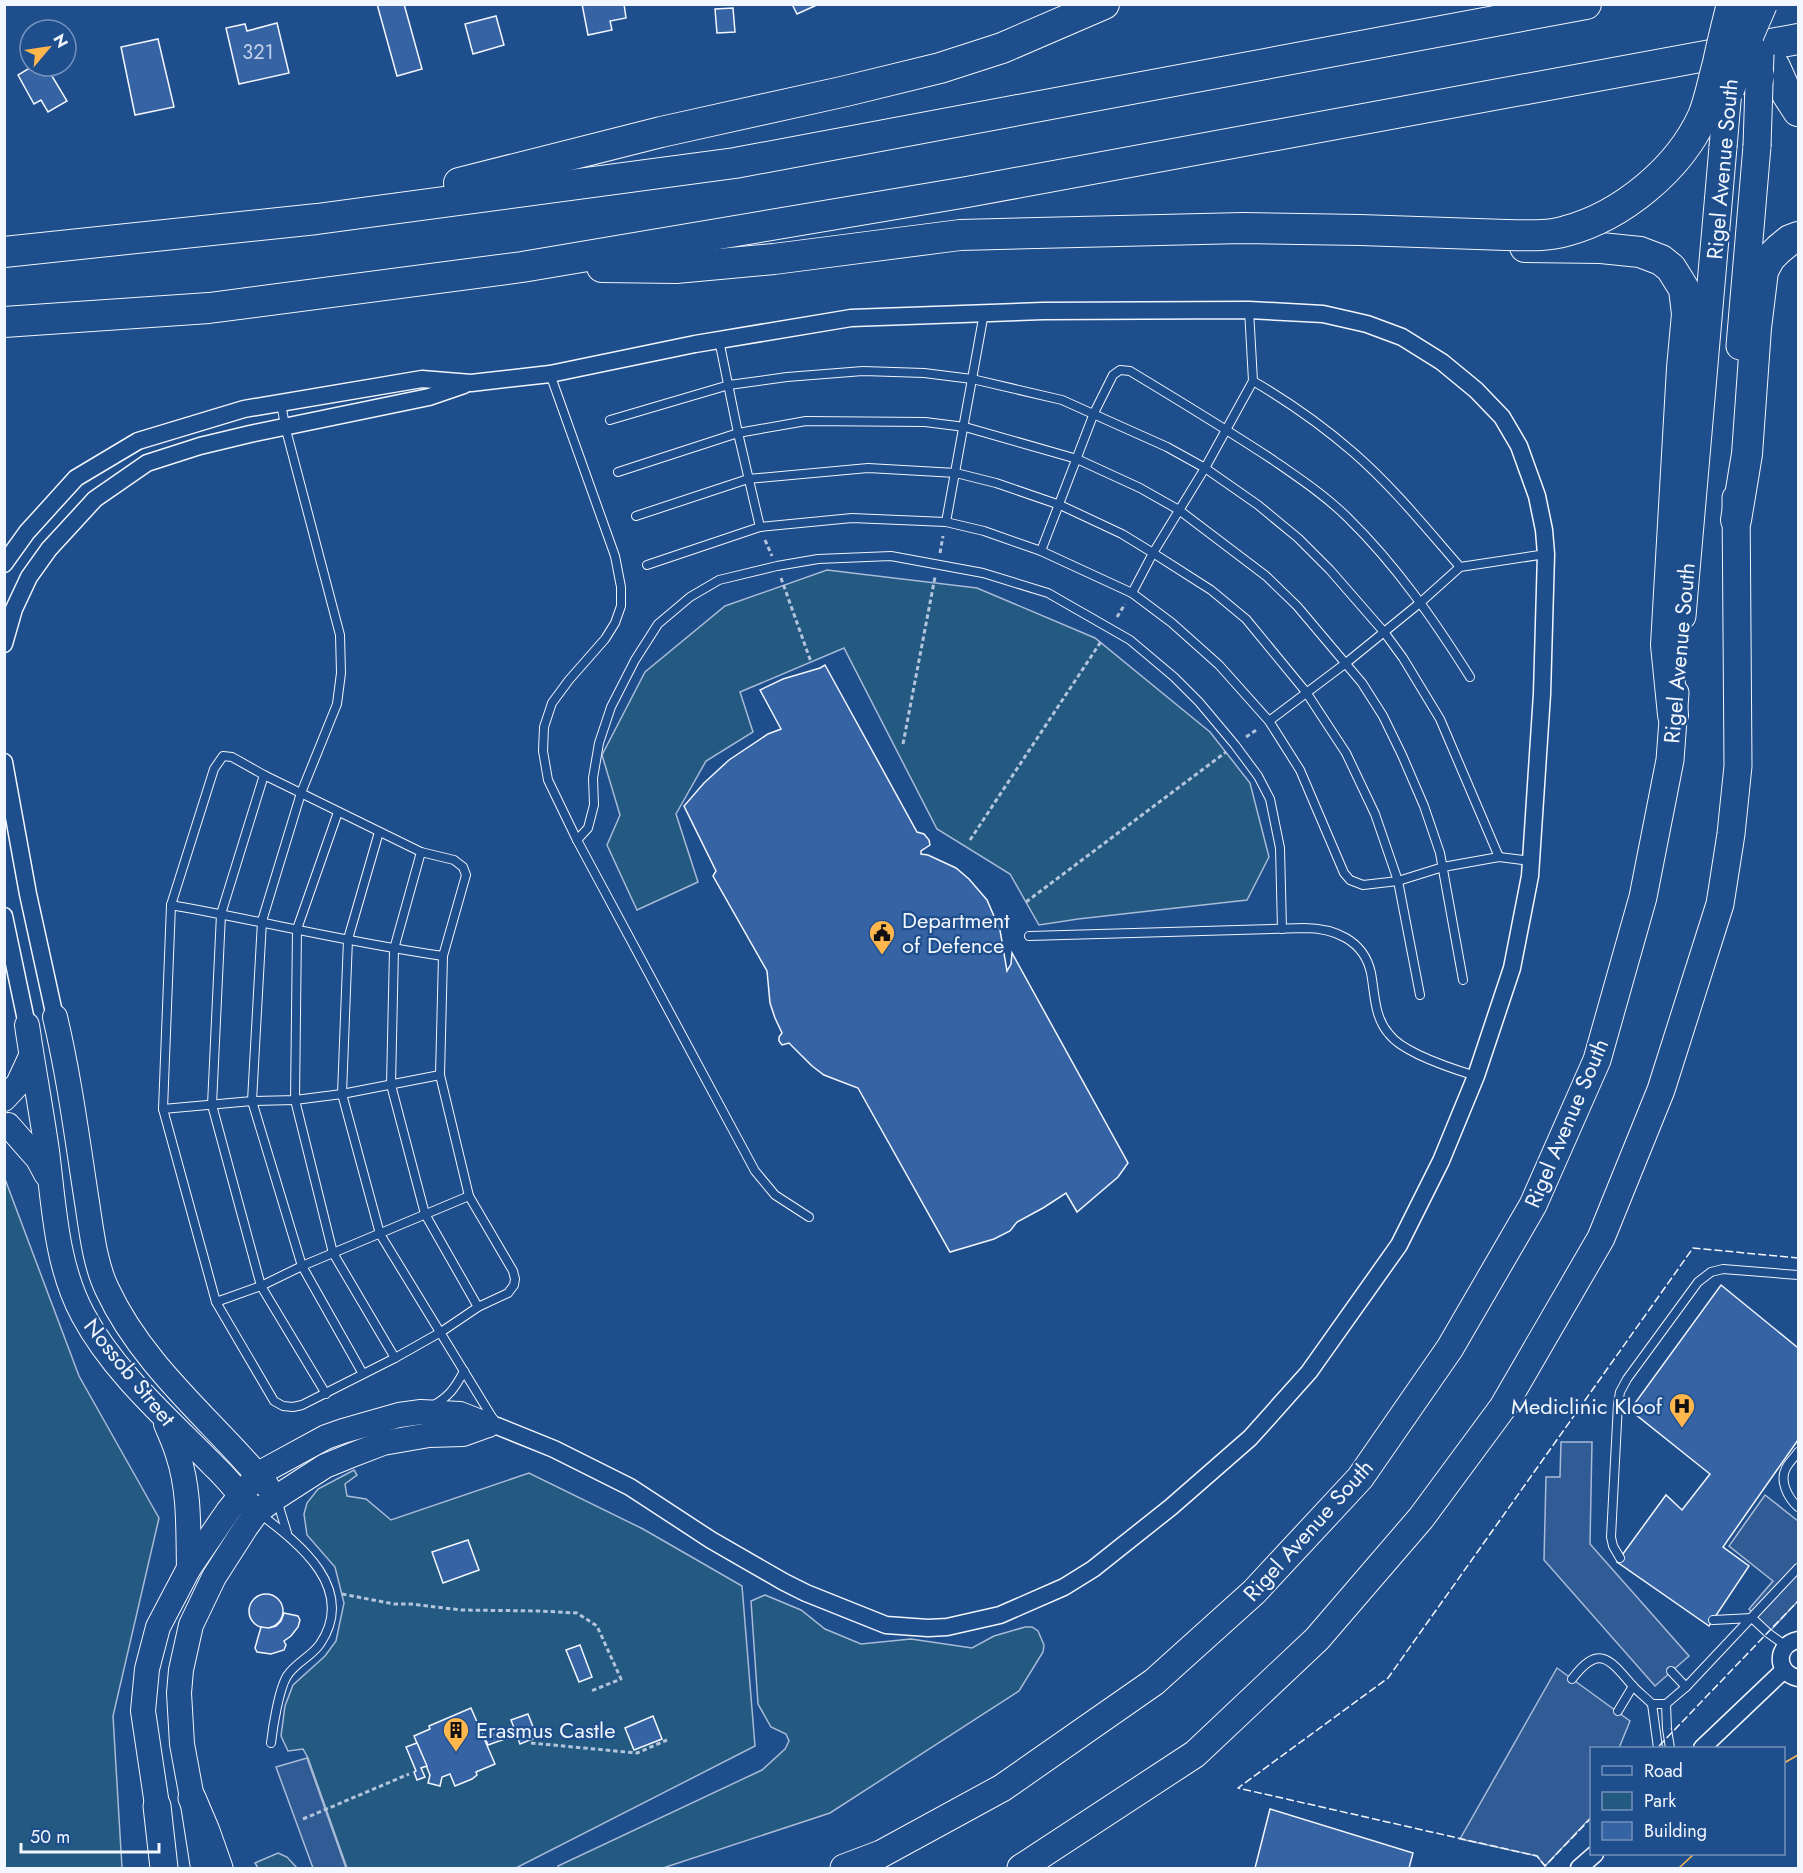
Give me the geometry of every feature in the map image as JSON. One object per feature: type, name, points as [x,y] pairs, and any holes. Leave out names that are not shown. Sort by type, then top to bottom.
[{"type":"highway","points":[[317,219],[661,132],[846,92],[940,68],[1002,48],[1104,4]]},
{"type":"highway","points":[[4,252],[317,219],[735,163],[1586,4]]},
{"type":"highway","points":[[1733,4],[1746,41],[1798,111]]},
{"type":"highway","points":[[522,267],[676,268],[774,259],[960,235],[1244,228],[1506,235],[1564,232],[1593,222],[1630,200],[1676,159],[1695,131],[1707,104],[1733,4]]},
{"type":"highway","points":[[1730,90],[1746,41],[1762,5]]},
{"type":"highway","points":[[1762,5],[1767,72]]},
{"type":"highway","points":[[4,322],[209,308],[522,267],[967,192],[1798,39]]},
{"type":"highway","points":[[1360,230],[1522,247],[1601,248],[1640,252],[1661,260],[1679,279],[1684,289],[1687,314],[1666,645],[1672,716]]},
{"type":"highway","points":[[1736,520],[1747,454],[1756,328],[1763,271],[1770,258],[1779,249],[1798,237]]},
{"type":"main road","name":"Rigel Avenue South","points":[[844,1869],[881,1854],[1002,1788],[1154,1682],[1254,1592],[1360,1478],[1450,1348],[1533,1205],[1597,1060],[1643,897],[1670,760],[1672,716],[1730,90],[1733,4]]},
{"type":"main road","name":"Rigel Avenue South","points":[[1021,1869],[1195,1754],[1317,1639],[1421,1518],[1503,1407],[1601,1238],[1661,1090],[1720,904],[1731,834],[1738,766],[1736,520],[1739,370],[1756,146],[1767,72]]},
{"type":"main road","points":[[192,1798],[219,1869]]},
{"type":"main road","points":[[157,1806],[166,1869]]},
{"type":"street","points":[[4,564],[27,532],[76,478],[138,441],[244,409],[422,379],[471,382],[550,374],[719,340],[851,318],[1043,311],[1249,310],[1323,314],[1367,324],[1402,337],[1442,362],[1476,390],[1502,417],[1519,446],[1537,496],[1545,530],[1542,694],[1530,876],[1512,968],[1476,1076],[1441,1161],[1399,1245],[1309,1372],[1250,1438],[1171,1507],[1107,1558],[1064,1587],[1000,1615],[947,1627],[928,1628],[886,1625],[784,1582],[711,1540],[630,1487],[554,1449],[460,1413],[410,1414],[326,1437],[258,1474],[249,1503],[191,1625],[184,1648],[179,1693],[182,1744],[203,1869]]},
{"type":"street","points":[[4,644],[15,609],[29,577],[49,549],[95,499],[147,463],[200,446],[285,426],[429,397],[471,382]]},
{"type":"street","points":[[4,762],[28,894],[55,1017],[89,1213]]},
{"type":"street","points":[[4,916],[27,1025]]},
{"type":"street","points":[[6,1125],[43,1121],[48,1116],[51,1105],[55,1017]]},
{"type":"street","name":"Nossob Street","points":[[27,1025],[63,1262],[82,1313],[93,1333],[143,1396],[215,1466],[249,1503]]},
{"type":"street","points":[[4,1099],[18,1084],[31,1056]]},
{"type":"street","points":[[43,1121],[52,1127],[62,1145],[89,1213]]},
{"type":"street","points":[[6,1125],[38,1159],[51,1184]]},
{"type":"street","name":"Nossob Street","points":[[89,1213],[94,1243],[106,1287],[119,1313],[147,1353],[258,1474],[276,1497]]},
{"type":"street","points":[[162,1415],[178,1454],[188,1506],[189,1568]]},
{"type":"street","points":[[157,1806],[143,1711],[147,1669],[158,1627],[189,1568],[228,1510],[276,1497],[326,1466],[383,1443],[429,1435],[463,1434],[493,1425]]},
{"type":"street","points":[[1704,1747],[1791,1674],[1781,1658],[1792,1643]]},
{"type":"street","points":[[1579,1869],[1593,1855]]},
{"type":"lane","points":[[1132,593],[1253,381],[1249,310]]},
{"type":"lane","points":[[946,522],[984,313]]},
{"type":"lane","points":[[719,340],[760,527]]},
{"type":"lane","points":[[1041,551],[1094,413],[1113,375],[1125,370],[1130,371],[1226,428],[1308,484],[1348,517],[1421,602],[1470,677]]},
{"type":"lane","points":[[609,420],[729,385],[787,377],[863,371],[924,373],[972,379],[1062,400],[1167,447],[1205,468],[1258,505],[1298,538],[1330,570],[1384,632],[1403,658],[1440,719],[1499,857]]},
{"type":"lane","points":[[550,374],[615,556],[621,587],[621,606],[615,623],[605,639],[552,703],[544,727],[543,751],[548,780],[577,840],[755,1171],[775,1195],[809,1217]]},
{"type":"lane","points":[[1253,381],[1285,400],[1355,454],[1407,506],[1460,567]]},
{"type":"lane","points":[[281,403],[340,635],[342,673],[337,704],[301,793],[262,921],[252,1101],[302,1266],[363,1374]]},
{"type":"lane","points":[[618,472],[738,433],[806,421],[925,422],[965,427],[1077,459],[1140,488],[1179,510],[1266,576],[1297,606],[1362,682],[1383,716],[1424,806],[1443,867],[1463,980]]},
{"type":"lane","points":[[636,516],[748,479],[868,468],[956,473],[996,483],[1060,505],[1122,534],[1212,590],[1246,619],[1306,692],[1346,753],[1375,814],[1398,881],[1420,995]]},
{"type":"lane","points":[[647,565],[760,527],[852,518],[946,522],[984,531],[1041,551],[1132,593],[1172,623],[1219,664],[1269,721],[1300,770],[1344,873],[1350,880],[1364,885],[1398,881],[1443,867],[1499,857],[1531,861]]},
{"type":"lane","points":[[1269,721],[1346,663],[1460,567],[1546,554]]},
{"type":"lane","points":[[577,840],[588,828],[594,805],[595,766],[599,743],[611,707],[635,660],[658,624],[690,597],[719,579],[818,559],[891,556],[983,573],[1048,593],[1130,640],[1174,677],[1199,702],[1235,745],[1258,776],[1269,799],[1280,848],[1282,928]]},
{"type":"lane","points":[[223,756],[232,757],[301,793],[421,852],[454,861],[465,871],[443,956],[440,1075],[469,1197],[513,1271],[515,1279],[508,1293],[478,1307],[396,1358],[302,1405],[283,1407],[274,1401],[216,1302],[163,1109],[171,905],[214,769],[223,756]]},
{"type":"lane","points":[[264,775],[221,914],[212,1105],[261,1286],[326,1394]]},
{"type":"lane","points":[[338,812],[297,929],[295,1100],[333,1253],[396,1358]]},
{"type":"lane","points":[[379,832],[348,939],[342,1094],[380,1234],[465,1371],[493,1425]]},
{"type":"lane","points":[[421,852],[394,949],[391,1085],[424,1214],[478,1307]]},
{"type":"lane","points":[[171,905],[262,921],[394,949],[443,956]]},
{"type":"lane","points":[[1029,936],[1282,928],[1319,928],[1336,932],[1350,939],[1368,961],[1375,1003],[1387,1033],[1396,1043],[1442,1065],[1476,1076]]},
{"type":"lane","points":[[163,1109],[252,1101],[295,1100],[342,1094],[440,1075]]},
{"type":"lane","points":[[216,1302],[261,1286],[302,1266],[469,1197]]},
{"type":"lane","points":[[1620,1558],[1612,1546],[1611,1537],[1618,1404],[1620,1392],[1627,1379],[1698,1282],[1711,1272],[1723,1269],[1798,1275]]},
{"type":"lane","points":[[410,1414],[440,1402],[454,1390],[465,1371]]},
{"type":"lane","points":[[1798,1452],[1784,1474],[1785,1488],[1798,1507]]},
{"type":"lane","points":[[276,1497],[287,1534]]},
{"type":"lane","points":[[249,1503],[287,1534],[326,1578],[333,1608],[325,1635],[312,1654],[295,1666],[286,1678],[274,1719],[271,1743]]},
{"type":"lane","points":[[1652,1704],[1666,1704],[1686,1687],[1798,1568]]},
{"type":"lane","points":[[1713,1620],[1752,1618],[1768,1633],[1792,1643]]},
{"type":"lane","points":[[1572,1679],[1588,1662],[1599,1658],[1606,1659],[1617,1667],[1652,1704],[1658,1747]]},
{"type":"lane","points":[[1671,1671],[1686,1687]]},
{"type":"lane","points":[[1618,1711],[1633,1686]]},
{"type":"lane","points":[[1666,1704],[1670,1747]]},
{"type":"path","points":[[903,744],[946,522]]},
{"type":"path","points":[[760,527],[777,566],[811,662]]},
{"type":"path","points":[[969,840],[1132,593]]},
{"type":"path","points":[[1026,903],[1269,721]]},
{"type":"path","points":[[331,1593],[353,1595],[394,1604],[461,1610],[577,1613],[597,1626],[621,1679],[591,1691]]},
{"type":"path","points":[[531,1743],[638,1753],[667,1740]]},
{"type":"path","points":[[303,1819],[409,1774]]},
{"type":"green space","points":[[827,570],[977,588],[1095,638],[1210,732],[1250,783],[1269,857],[1247,900],[1039,925],[1010,874],[937,829],[844,648],[740,692],[753,732],[706,761],[676,814],[698,882],[637,910],[607,845],[620,815],[602,755],[645,672],[725,606]]},
{"type":"green space","points":[[5,1179],[79,1376],[159,1518],[113,1716],[122,1868],[5,1868]]},
{"type":"green space","points":[[354,1470],[357,1475],[345,1484],[347,1496],[366,1499],[391,1520],[529,1473],[643,1529],[742,1586],[755,1746],[516,1868],[347,1868],[308,1758],[303,1749],[288,1751],[281,1736],[285,1706],[293,1685],[325,1656],[336,1641],[344,1603],[335,1567],[307,1535],[304,1514],[307,1503],[318,1489]]},
{"type":"green space","points":[[765,1595],[801,1610],[825,1629],[861,1644],[911,1639],[972,1648],[994,1636],[1032,1627],[1038,1631],[1044,1645],[1043,1652],[1019,1691],[830,1813],[663,1868],[558,1868],[558,1866],[762,1770],[785,1749],[789,1741],[786,1734],[771,1727],[758,1704],[751,1601]]},
{"type":"green space","points":[[278,1853],[287,1857],[297,1868],[258,1868],[255,1863]]},
{"type":"shaded area","points":[[1561,1442],[1592,1442],[1590,1544],[1689,1656],[1655,1686],[1544,1560],[1546,1477],[1560,1477]]},
{"type":"shaded area","points":[[1765,1495],[1798,1521],[1798,1601],[1770,1631],[1749,1609],[1773,1581],[1729,1546]]},
{"type":"shaded area","points":[[1557,1668],[1630,1721],[1619,1747],[1590,1747],[1590,1818],[1545,1866],[1537,1856],[1460,1839]]},
{"type":"shaded area","points":[[307,1758],[346,1868],[313,1868],[276,1767]]},
{"type":"building","points":[[377,4],[404,4],[422,69],[397,76]]},
{"type":"building","points":[[582,4],[624,4],[626,18],[610,21],[612,30],[588,35]]},
{"type":"building","points":[[792,4],[819,4],[797,14]]},
{"type":"building","points":[[733,8],[735,32],[717,33],[715,9]]},
{"type":"building","points":[[496,16],[504,45],[473,54],[465,24]]},
{"type":"building","points":[[277,23],[289,73],[239,84],[226,28],[245,24],[247,31]]},
{"type":"building","points":[[158,39],[174,107],[135,115],[121,47]]},
{"type":"building","points":[[20,78],[53,78],[67,101],[48,112],[41,100],[34,104]]},
{"type":"building","name":"Department of Defence","points":[[825,665],[917,832],[924,834],[929,840],[930,845],[921,851],[921,854],[956,868],[987,900],[1000,930],[1007,971],[1011,964],[1012,953],[1128,1163],[1118,1177],[1077,1212],[1066,1193],[1017,1222],[1010,1231],[994,1239],[950,1252],[858,1088],[824,1075],[789,1043],[782,1045],[779,1041],[782,1033],[770,1003],[767,971],[713,876],[716,871],[684,806],[729,760],[768,734],[781,729],[760,690],[783,679]]},
{"type":"building","points":[[1721,1285],[1798,1346],[1798,1440],[1723,1547],[1749,1566],[1709,1626],[1617,1562],[1666,1495],[1682,1510],[1710,1474],[1630,1410]]},
{"type":"building","points":[[468,1540],[479,1570],[443,1583],[432,1552]]},
{"type":"building","points":[[266,1594],[278,1599],[283,1611],[278,1623],[266,1628],[254,1623],[249,1611],[254,1599]]},
{"type":"building","points":[[284,1613],[298,1616],[300,1620],[298,1627],[284,1641],[286,1645],[284,1650],[271,1654],[257,1652],[255,1648],[261,1627],[276,1626]]},
{"type":"building","points":[[580,1645],[592,1677],[579,1682],[566,1650]]},
{"type":"building","name":"Erasmus Castle","points":[[471,1708],[495,1764],[476,1772],[477,1775],[472,1779],[455,1786],[450,1774],[442,1777],[440,1786],[428,1783],[430,1775],[414,1736],[430,1729],[429,1726]]},
{"type":"building","points":[[528,1714],[537,1737],[520,1744],[511,1720]]},
{"type":"building","points":[[653,1716],[662,1739],[634,1750],[625,1728]]},
{"type":"building","points":[[513,1728],[516,1735],[488,1745],[485,1738]]},
{"type":"building","name":"Erasmus Castle","points":[[417,1743],[427,1766],[421,1768],[425,1777],[417,1780],[414,1772],[416,1771],[406,1747]]},
{"type":"building","points":[[1270,1809],[1413,1853],[1409,1868],[1255,1868]]},
{"type":"fence","points":[[1590,1819],[1545,1866],[1537,1856],[1238,1788],[1388,1678],[1693,1248],[1798,1258]]},
{"type":"fence","points":[[1659,1746],[1798,1601]]},
{"type":"power","points":[[1785,1762],[1798,1755]]},
{"type":"power","points":[[1679,1868],[1693,1855]]},
{"type":"place","name":"Department of Defence","points":[[882,956]]},
{"type":"place","name":"Mediclinic Kloof","points":[[1682,1429]]},
{"type":"place","name":"Erasmus Castle","points":[[456,1753]]}]
